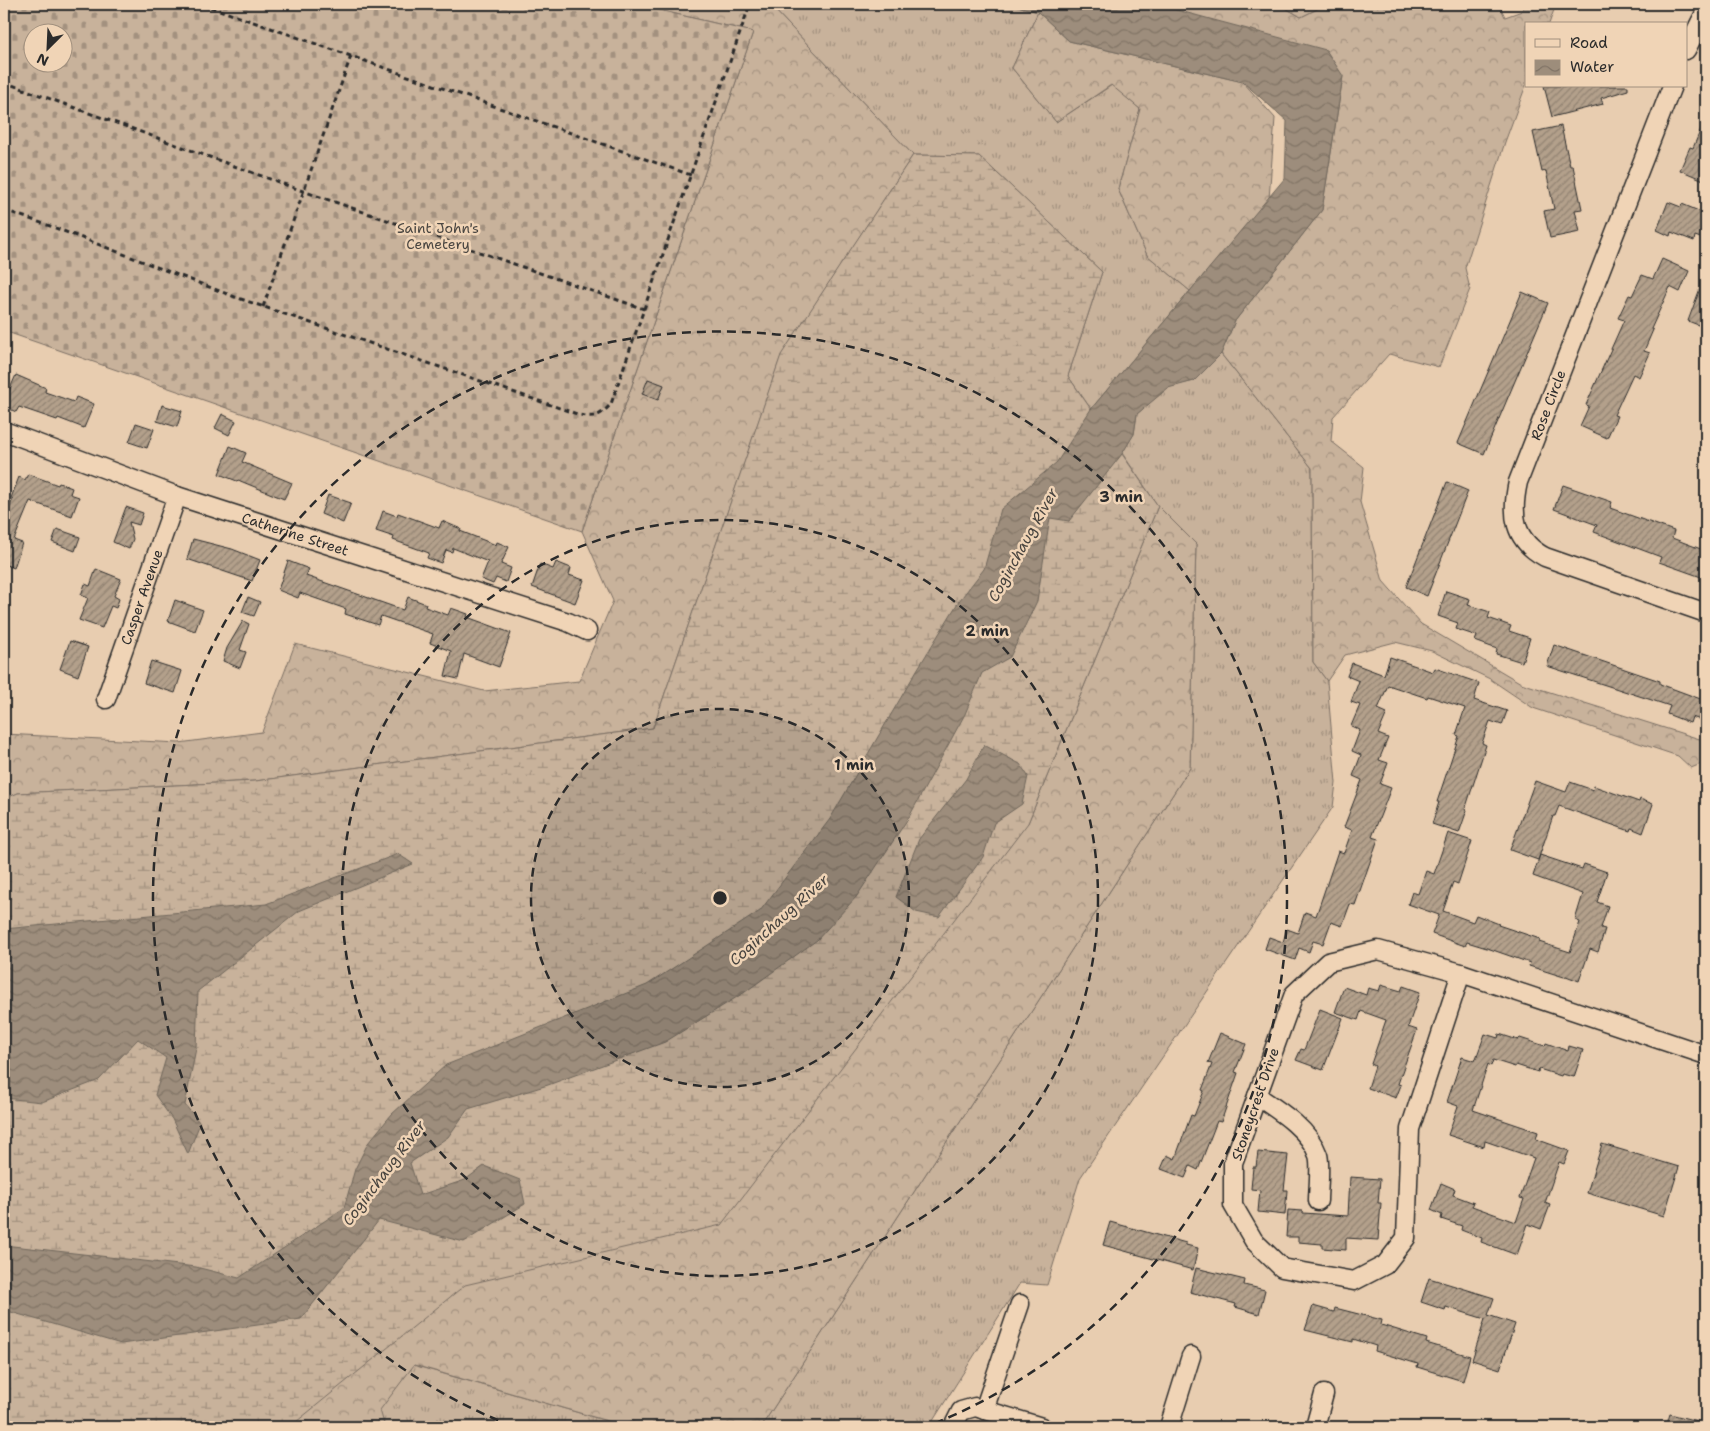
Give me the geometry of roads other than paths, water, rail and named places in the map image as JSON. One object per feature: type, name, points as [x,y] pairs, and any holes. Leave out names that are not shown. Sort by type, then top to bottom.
[{"type":"street","points":[[1688,46],[1706,11]]},
{"type":"street","name":"Rose Circle","points":[[1671,88],[1518,482],[1514,498],[1514,516],[1519,535],[1534,551],[1544,557],[1706,613]]},
{"type":"street","name":"Catherine Street","points":[[5,435],[178,496],[568,622],[587,630]]},
{"type":"street","name":"Casper Avenue","points":[[106,699],[178,496]]},
{"type":"street","name":"Stoneycrest Drive","points":[[1461,973],[1410,1129],[1406,1238],[1385,1265],[1354,1281],[1282,1268],[1254,1240],[1233,1205],[1233,1163],[1294,994],[1328,962],[1378,950],[1461,973],[1706,1055]]},
{"type":"street","points":[[1257,1096],[1286,1115],[1310,1140],[1318,1156],[1318,1201]]},
{"type":"street","points":[[984,1410],[1020,1304]]},
{"type":"street","points":[[1168,1427],[1191,1356]]},
{"type":"street","points":[[1314,1427],[1324,1394]]},
{"type":"street","points":[[953,1427],[962,1411],[975,1407],[1042,1427]]},
{"type":"water","name":"Coginchaug River","points":[[1011,4],[1154,4],[1326,50],[1343,76],[1322,210],[1235,321],[1221,354],[1194,381],[1168,388],[1137,414],[1134,434],[1122,454],[1069,521],[1050,518],[1037,601],[1010,657],[982,673],[965,714],[909,817],[857,896],[817,940],[745,992],[665,1042],[548,1085],[468,1109],[448,1137],[410,1163],[420,1195],[465,1180],[484,1166],[520,1180],[525,1204],[464,1242],[379,1220],[301,1319],[121,1344],[4,1310],[4,1245],[196,1267],[239,1278],[344,1208],[355,1169],[368,1143],[392,1114],[446,1065],[647,985],[760,911],[830,819],[959,601],[984,569],[1001,509],[1057,462],[1091,409],[1285,178],[1287,121],[1243,82],[1069,41],[1038,12]]},
{"type":"water","points":[[984,745],[1020,764],[1028,776],[1022,804],[994,823],[983,857],[939,917],[916,912],[896,897],[919,839],[966,779]]},
{"type":"water","points":[[398,854],[413,864],[299,911],[198,991],[196,1048],[185,1105],[200,1123],[188,1154],[172,1119],[155,1095],[166,1058],[138,1039],[99,1080],[42,1102],[4,1098],[4,929],[266,904]]},
{"type":"park label","name":"Saint John's Cemetery","points":[[438,236]]}]
